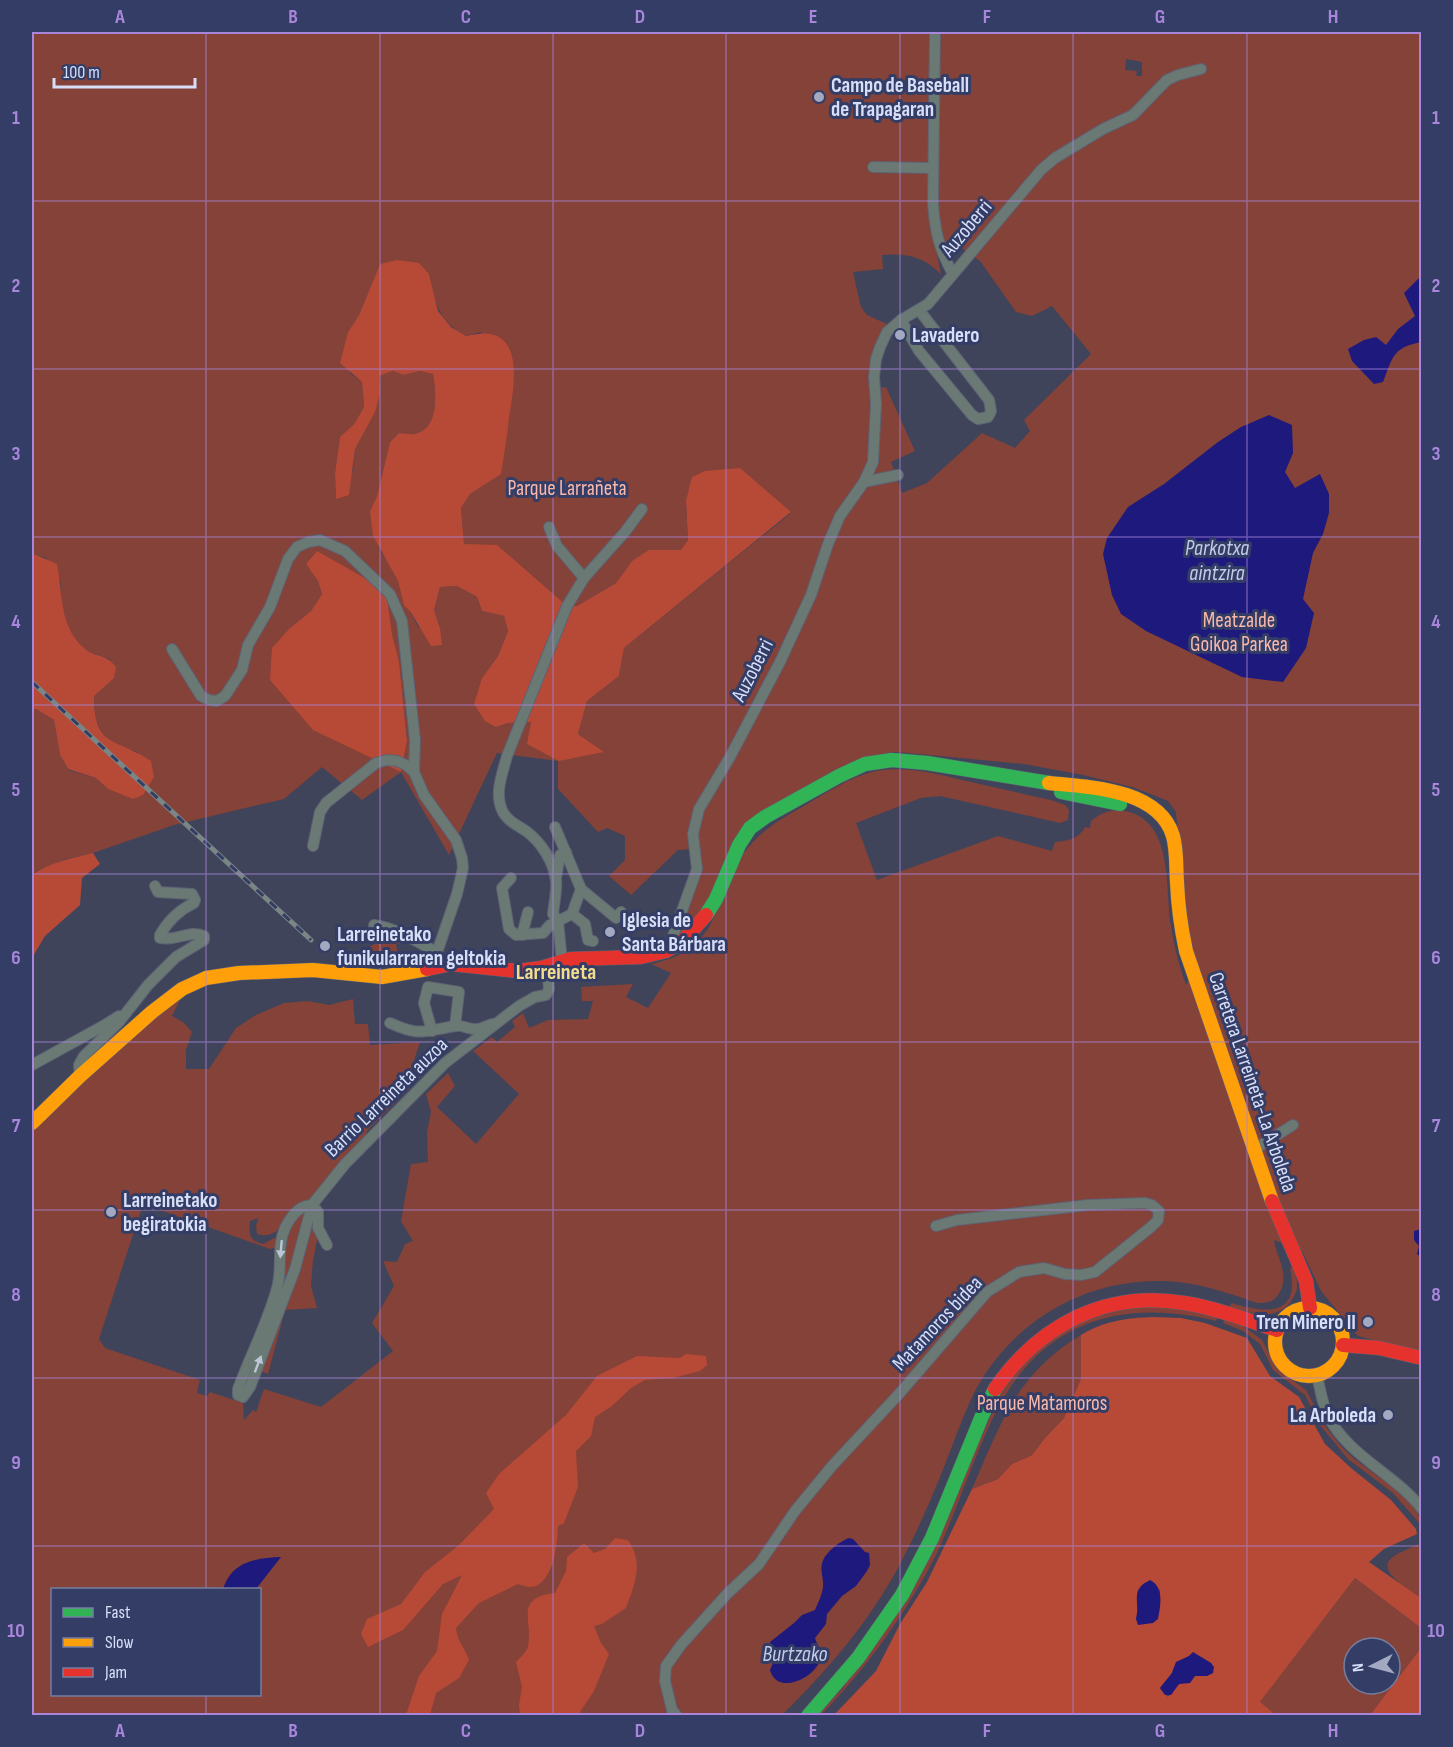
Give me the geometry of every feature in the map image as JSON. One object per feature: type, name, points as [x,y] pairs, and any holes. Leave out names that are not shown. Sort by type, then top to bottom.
[{"type":"street","points":[[935,32],[932,168],[935,226],[941,253],[953,274]]},
{"type":"street","name":"Auzoberri","points":[[671,949],[673,936],[697,869],[694,839],[699,809],[730,757],[780,662],[811,595],[840,516],[864,482],[873,462],[876,359],[887,332],[901,320],[928,304],[1029,183],[1048,164],[1103,129],[1133,115],[1167,80],[1201,69]]},
{"type":"street","points":[[873,167],[932,168]]},
{"type":"street","points":[[901,320],[920,351],[972,416],[978,419],[988,417],[991,411],[989,400],[919,310]]},
{"type":"street","points":[[864,482],[898,475]]},
{"type":"street","points":[[556,882],[554,871],[541,845],[502,811],[499,789],[502,775],[507,756],[559,622],[584,578],[625,532],[642,508]]},
{"type":"street","points":[[549,527],[557,546],[584,578]]},
{"type":"street","points":[[172,649],[201,696],[209,700],[217,700],[225,696],[242,670],[248,645],[270,608],[288,559],[297,547],[308,542],[321,540],[345,551],[390,594],[402,621],[415,740],[414,772],[424,795],[456,840],[462,858],[463,868],[457,894],[432,967]]},
{"type":"street","points":[[313,846],[320,812],[326,803],[376,763],[387,760],[397,761],[414,772]]},
{"type":"street","name":"Carretera Larreineta-La Arboleda","points":[[671,949],[690,935],[704,919],[716,899],[739,845],[750,828],[765,817],[865,764],[892,760],[956,767],[1035,781],[1091,787],[1139,799],[1157,810],[1171,827],[1174,838],[1179,916],[1186,951],[1253,1150],[1306,1281],[1310,1308]]},
{"type":"street","points":[[555,827],[581,889],[616,918],[621,912]]},
{"type":"street","points":[[562,961],[558,921],[553,914],[560,855],[566,852]]},
{"type":"street","points":[[511,878],[502,888],[500,899],[509,929],[516,935],[543,933],[558,921],[572,915],[580,918],[585,924],[588,940],[593,941]]},
{"type":"street","points":[[80,1076],[79,1065],[84,1056],[131,1008],[148,984],[176,957],[205,938],[198,933],[170,939],[160,938],[162,930],[178,912],[194,903],[195,900],[192,894],[158,892],[155,886]]},
{"type":"street","points":[[572,915],[581,889]]},
{"type":"street","points":[[522,935],[528,912]]},
{"type":"street","points":[[374,925],[384,926],[407,936],[436,952]]},
{"type":"street","points":[[362,936],[407,936]]},
{"type":"street","points":[[32,1123],[80,1076],[171,997],[192,983],[212,977],[239,973],[313,970],[382,977],[451,964],[518,971],[581,957],[641,957],[671,949]]},
{"type":"street","name":"Barrio Larreineta auzoa","points":[[312,1205],[333,1178],[445,1063],[519,1006],[536,997],[546,995],[549,989],[547,966]]},
{"type":"street","points":[[432,1031],[424,1003],[428,987],[459,992],[455,1026]]},
{"type":"street","points":[[32,1065],[131,1008]]},
{"type":"street","name":"Barrio Larreineta auzoa","points":[[390,1023],[406,1031],[432,1031],[455,1026],[474,1029],[484,1028],[491,1024],[496,1025]]},
{"type":"street","points":[[1253,1150],[1293,1125]]},
{"type":"street","name":"Matamoros bidea","points":[[676,1716],[672,1710],[665,1681],[666,1666],[681,1645],[727,1594],[759,1564],[795,1511],[832,1466],[899,1394],[987,1292],[1019,1272],[1044,1268],[1065,1274],[1081,1275],[1095,1272],[1146,1232],[1158,1220],[1159,1211],[1145,1203],[1088,1205],[957,1220],[936,1226]]},
{"type":"street","points":[[312,1205],[295,1269],[250,1387],[243,1397],[238,1395],[238,1389],[277,1286],[281,1240],[285,1228],[298,1210],[306,1205],[312,1205],[318,1212],[318,1228],[327,1245]]},
{"type":"street","points":[[808,1716],[878,1632],[902,1596],[925,1552],[991,1397],[1021,1355],[1044,1334],[1098,1308],[1118,1303],[1151,1300],[1190,1303],[1277,1330]]},
{"type":"street","points":[[1310,1308],[1330,1315],[1338,1324],[1343,1345],[1335,1364],[1327,1371],[1306,1376],[1296,1374],[1287,1368],[1276,1351],[1275,1341],[1282,1321],[1299,1309],[1310,1308]]},
{"type":"street","points":[[1343,1345],[1388,1349],[1422,1358]]},
{"type":"street","points":[[1317,1375],[1323,1402],[1332,1423],[1341,1436],[1405,1491],[1422,1509]]},
{"type":"green space","points":[[32,32],[1421,32],[1421,1352],[1358,1336],[1321,1291],[1302,1251],[1274,1240],[1282,1267],[1283,1281],[1278,1295],[1269,1302],[1257,1303],[1188,1283],[1147,1281],[1116,1285],[1087,1293],[1060,1306],[1034,1322],[992,1365],[975,1391],[923,1517],[887,1587],[846,1645],[782,1715],[32,1715],[32,1128],[136,1032],[180,1000],[172,1016],[183,1022],[192,1032],[186,1050],[186,1069],[209,1069],[236,1028],[256,1015],[284,1003],[308,1001],[329,1005],[353,999],[355,1024],[368,1024],[370,1045],[420,1042],[414,1060],[421,1076],[366,1132],[368,1136],[313,1198],[273,1233],[257,1234],[258,1218],[250,1221],[252,1239],[263,1244],[278,1236],[277,1247],[270,1249],[143,1204],[99,1339],[105,1348],[200,1380],[197,1393],[207,1396],[210,1392],[243,1403],[244,1420],[253,1410],[256,1412],[264,1389],[321,1407],[393,1351],[372,1323],[394,1286],[383,1261],[397,1262],[405,1244],[413,1241],[401,1221],[411,1164],[428,1162],[427,1132],[431,1112],[426,1094],[448,1073],[455,1086],[437,1107],[476,1144],[519,1094],[473,1051],[492,1037],[497,1042],[515,1027],[512,1021],[523,1013],[529,1028],[548,1020],[588,1019],[593,1001],[582,1001],[581,987],[633,984],[626,997],[648,1008],[671,973],[651,964],[672,958],[700,939],[709,927],[738,863],[750,845],[783,818],[828,791],[866,774],[900,769],[936,774],[1051,800],[1065,805],[1069,810],[1068,820],[1060,823],[940,796],[921,798],[856,823],[877,880],[998,836],[1052,851],[1055,842],[1076,837],[1085,827],[1090,828],[1091,821],[1100,815],[1114,810],[1129,812],[1143,819],[1154,830],[1160,844],[1165,860],[1172,934],[1186,985],[1196,965],[1186,919],[1176,812],[1168,801],[1132,787],[1024,764],[909,753],[894,752],[868,757],[772,807],[707,905],[677,937],[667,928],[678,911],[693,864],[691,849],[678,850],[631,895],[609,876],[625,860],[625,836],[607,828],[598,832],[558,789],[558,761],[497,753],[449,855],[401,772],[362,800],[322,767],[284,799],[174,825],[93,853],[66,859],[32,875],[32,710],[36,709],[54,720],[60,755],[68,770],[96,778],[108,789],[138,752],[109,740],[99,727],[94,708],[94,696],[102,688],[110,659],[86,651],[75,639],[67,625],[62,606],[60,579],[46,558],[32,553]],"holes":[[[1126,59],[1142,62],[1142,76],[1136,76],[1137,71],[1125,70]],[[952,241],[980,261],[1016,312],[1032,316],[1052,306],[1091,354],[1024,420],[1030,431],[1015,448],[982,433],[927,483],[902,493],[891,462],[915,451],[886,387],[880,388],[874,350],[889,325],[867,315],[861,307],[853,272],[883,269],[882,255],[899,255],[914,257],[928,263],[941,274],[936,249]],[[380,264],[429,274],[439,310],[449,324],[466,336],[481,332],[501,473],[470,494],[461,508],[464,544],[567,606],[577,606],[616,583],[632,561],[667,550],[681,551],[688,540],[686,501],[791,513],[624,648],[619,676],[587,701],[578,734],[604,752],[543,751],[528,744],[531,722],[508,723],[496,727],[482,678],[498,656],[508,631],[504,616],[482,611],[477,597],[457,586],[440,587],[434,610],[440,628],[418,627],[410,611],[404,606],[398,581],[379,549],[370,511],[377,496],[390,442],[399,433],[412,434],[422,431],[432,418],[435,400],[433,374],[420,371],[404,375],[393,371],[378,376],[380,393],[355,448],[353,470],[336,499],[335,473],[340,437],[354,424],[364,407],[362,382],[350,373],[348,332],[359,315]],[[317,552],[386,590],[392,634],[399,661],[407,741],[401,772],[290,628],[311,611],[322,594],[318,581],[306,564]]]},
{"type":"green space","points":[[380,941],[411,942],[396,944],[400,966],[385,955],[364,950]]},
{"type":"green space","points":[[307,1211],[295,1259],[245,1378],[282,1282],[286,1234],[298,1215]]},
{"type":"green space","points":[[322,1217],[313,1260],[311,1286],[317,1308],[285,1310],[268,1374],[258,1370],[310,1227],[314,1221]]},
{"type":"green space","points":[[1293,1267],[1297,1279],[1297,1290],[1287,1306],[1280,1311],[1264,1314],[1230,1307],[1231,1303],[1268,1310],[1285,1304],[1290,1296],[1292,1284],[1290,1268]]},
{"type":"green space","points":[[1158,1305],[1218,1317],[1216,1321],[1179,1314],[1145,1313],[1112,1316],[1082,1326],[1055,1341],[1031,1362],[1009,1389],[991,1422],[926,1575],[870,1659],[821,1715],[816,1716],[843,1688],[978,1445],[999,1397],[1015,1373],[1039,1348],[1079,1322],[1124,1309]]},
{"type":"green space","points":[[1224,1319],[1243,1326],[1262,1340],[1277,1369],[1306,1390],[1320,1416],[1316,1417],[1305,1395],[1273,1370],[1260,1344],[1243,1331],[1223,1323]]},
{"type":"green space","name":"Parque Matamoros","points":[[1081,1335],[1081,1379],[1064,1418],[1032,1455],[1012,1464],[998,1479],[972,1489],[1002,1422],[1026,1383],[1059,1350]]},
{"type":"green space","points":[[1323,1423],[1350,1455],[1413,1506],[1421,1525],[1393,1493],[1348,1459],[1320,1425]]},
{"type":"green space","points":[[1418,1544],[1421,1563],[1421,1598],[1393,1577],[1387,1566],[1395,1556]]},
{"type":"green space","points":[[1355,1578],[1421,1628],[1421,1648],[1402,1673],[1402,1636],[1342,1636],[1342,1696],[1384,1696],[1370,1715],[1276,1715],[1259,1703]]},
{"type":"shaded area","points":[[397,260],[419,263],[429,274],[438,311],[451,327],[466,336],[485,333],[499,337],[508,345],[512,357],[513,387],[501,474],[470,494],[461,508],[464,544],[497,545],[567,606],[577,606],[616,583],[632,561],[649,550],[681,550],[688,540],[686,501],[692,477],[705,471],[740,468],[791,512],[624,648],[619,676],[587,701],[578,734],[604,752],[559,761],[527,744],[531,722],[508,723],[496,727],[485,721],[474,704],[482,678],[498,656],[508,631],[504,616],[482,611],[477,597],[457,586],[440,587],[434,610],[440,628],[442,645],[431,646],[410,611],[404,606],[398,581],[373,536],[370,511],[377,496],[390,442],[399,433],[412,434],[422,431],[432,418],[435,400],[433,374],[420,371],[404,375],[393,371],[379,376],[380,393],[375,412],[355,449],[349,495],[336,499],[335,473],[340,437],[354,424],[364,407],[362,382],[340,363],[348,332],[359,315],[380,264]]},
{"type":"shaded area","points":[[317,551],[386,590],[392,634],[399,661],[407,741],[401,772],[313,730],[270,680],[272,648],[290,628],[311,611],[322,594],[318,581],[306,564]]},
{"type":"shaded area","points":[[32,553],[57,564],[63,609],[70,630],[76,639],[88,651],[108,659],[116,667],[114,678],[94,696],[95,713],[103,734],[151,761],[154,777],[143,795],[133,799],[108,789],[96,778],[68,769],[60,755],[54,720],[36,709],[32,710]]},
{"type":"shaded area","points":[[93,853],[100,864],[82,878],[80,905],[45,936],[32,958],[32,875],[54,864]]},
{"type":"shaded area","points":[[1153,1317],[1181,1318],[1205,1323],[1247,1338],[1270,1376],[1299,1397],[1325,1444],[1391,1500],[1416,1529],[1417,1534],[1384,1549],[1369,1562],[1421,1598],[1421,1628],[1355,1578],[1260,1702],[1276,1715],[833,1716],[876,1671],[900,1624],[927,1582],[972,1489],[998,1479],[1012,1464],[1032,1455],[1064,1418],[1081,1379],[1081,1335],[1107,1323]],"holes":[[[1141,1588],[1160,1590],[1160,1608],[1136,1619],[1137,1594]],[[1189,1656],[1198,1656],[1211,1663],[1207,1676],[1195,1676],[1175,1686],[1168,1697],[1160,1688],[1174,1667]]]},
{"type":"shaded area","points":[[686,1354],[706,1356],[707,1365],[700,1371],[673,1378],[645,1380],[631,1388],[612,1406],[595,1417],[591,1436],[576,1451],[578,1487],[564,1523],[558,1526],[554,1558],[548,1574],[536,1586],[528,1587],[518,1584],[479,1603],[456,1628],[469,1660],[459,1678],[436,1693],[430,1715],[406,1715],[419,1676],[437,1651],[442,1614],[462,1575],[443,1584],[403,1630],[368,1647],[361,1634],[367,1619],[401,1604],[425,1572],[458,1546],[494,1509],[486,1493],[499,1474],[566,1415],[597,1376],[637,1356],[680,1358]]},
{"type":"shaded area","points":[[615,1538],[628,1540],[636,1557],[636,1574],[626,1608],[602,1624],[594,1626],[601,1643],[609,1654],[594,1691],[578,1715],[520,1715],[522,1687],[516,1662],[528,1647],[530,1605],[542,1596],[555,1593],[566,1571],[567,1557],[584,1543],[594,1553],[605,1549]]},
{"type":"shaded area","points":[[1421,1648],[1421,1715],[1370,1715],[1384,1696],[1402,1696],[1402,1673]]},
{"type":"water","points":[[1421,276],[1421,342],[1411,344],[1399,351],[1392,360],[1383,382],[1374,384],[1352,361],[1348,349],[1364,340],[1376,337],[1386,345],[1398,329],[1415,316],[1404,293]]},
{"type":"water","name":"Parkotxa aintzira","points":[[1269,415],[1292,425],[1293,453],[1285,472],[1295,488],[1320,474],[1329,494],[1329,513],[1323,534],[1313,553],[1303,599],[1314,613],[1306,648],[1283,682],[1242,677],[1146,631],[1121,614],[1112,595],[1103,554],[1107,538],[1128,507],[1164,484],[1218,442],[1241,427]]},
{"type":"water","points":[[1422,1229],[1421,1257],[1417,1254],[1419,1246],[1414,1240],[1414,1231]]},
{"type":"water","name":"Burtzako","points":[[849,1538],[869,1553],[870,1565],[856,1586],[842,1596],[827,1614],[826,1624],[815,1638],[821,1657],[813,1671],[797,1681],[780,1682],[774,1678],[770,1670],[773,1663],[770,1657],[772,1652],[770,1642],[802,1615],[815,1610],[823,1587],[821,1569],[823,1560],[832,1548]]},
{"type":"water","points":[[281,1557],[257,1588],[223,1588],[232,1572],[246,1563],[263,1558]]},
{"type":"water","points":[[1150,1580],[1158,1587],[1160,1602],[1158,1619],[1153,1623],[1138,1625],[1136,1619],[1138,1592]]},
{"type":"water","points":[[1193,1652],[1211,1663],[1214,1667],[1213,1673],[1207,1676],[1195,1676],[1190,1683],[1179,1684],[1171,1695],[1165,1695],[1160,1688],[1172,1673],[1176,1662]]},
{"type":"railway","points":[[32,682],[311,940]]},
{"type":"traffic: fast","points":[[706,915],[716,899],[739,845],[750,828],[765,817],[865,764],[892,760],[927,763],[1049,783]]},
{"type":"traffic: fast","points":[[1061,792],[1120,804]]},
{"type":"traffic: fast","points":[[808,1716],[858,1658],[902,1595],[932,1538],[995,1389]]},
{"type":"traffic: slow","points":[[1049,783],[1084,786],[1121,793],[1153,808],[1165,820],[1173,836],[1176,853],[1177,891],[1186,951],[1272,1201]]},
{"type":"traffic: slow","points":[[32,1123],[80,1076],[152,1012],[182,989],[206,978],[239,973],[313,970],[382,977],[427,969]]},
{"type":"traffic: slow","points":[[1309,1308],[1322,1311],[1333,1318],[1340,1329],[1343,1342],[1340,1355],[1333,1366],[1322,1373],[1309,1376],[1296,1373],[1285,1366],[1278,1355],[1275,1342],[1278,1329],[1285,1318],[1296,1311],[1309,1308]]},
{"type":"traffic: jam","points":[[427,969],[451,964],[518,971],[541,968],[571,959],[641,957],[666,951],[682,942],[706,915]]},
{"type":"traffic: jam","points":[[1272,1201],[1306,1281],[1310,1308]]},
{"type":"traffic: jam","points":[[995,1389],[1013,1366],[1054,1330],[1077,1317],[1128,1302],[1155,1300],[1196,1305],[1277,1330]]},
{"type":"traffic: jam","points":[[1343,1345],[1379,1348],[1422,1358]]},
{"type":"place","name":"Campo de Baseball de Trapagaran","points":[[819,97]]},
{"type":"place","name":"Lavadero","points":[[900,335]]},
{"type":"place","name":"Iglesia de Santa Bárbara","points":[[610,932]]},
{"type":"place","name":"Larreinetako funikularraren geltokia","points":[[325,946]]},
{"type":"place","name":"Larreinetako begiratokia","points":[[111,1212]]},
{"type":"place","name":"Tren Minero II","points":[[1368,1322]]},
{"type":"place","name":"La Arboleda","points":[[1388,1415]]},
{"type":"district","name":"Larreineta","points":[[556,971]]},
{"type":"park label","name":"Parque Larrañeta","points":[[567,488]]},
{"type":"park label","name":"Meatzalde Goikoa Parkea","points":[[1239,632]]}]
